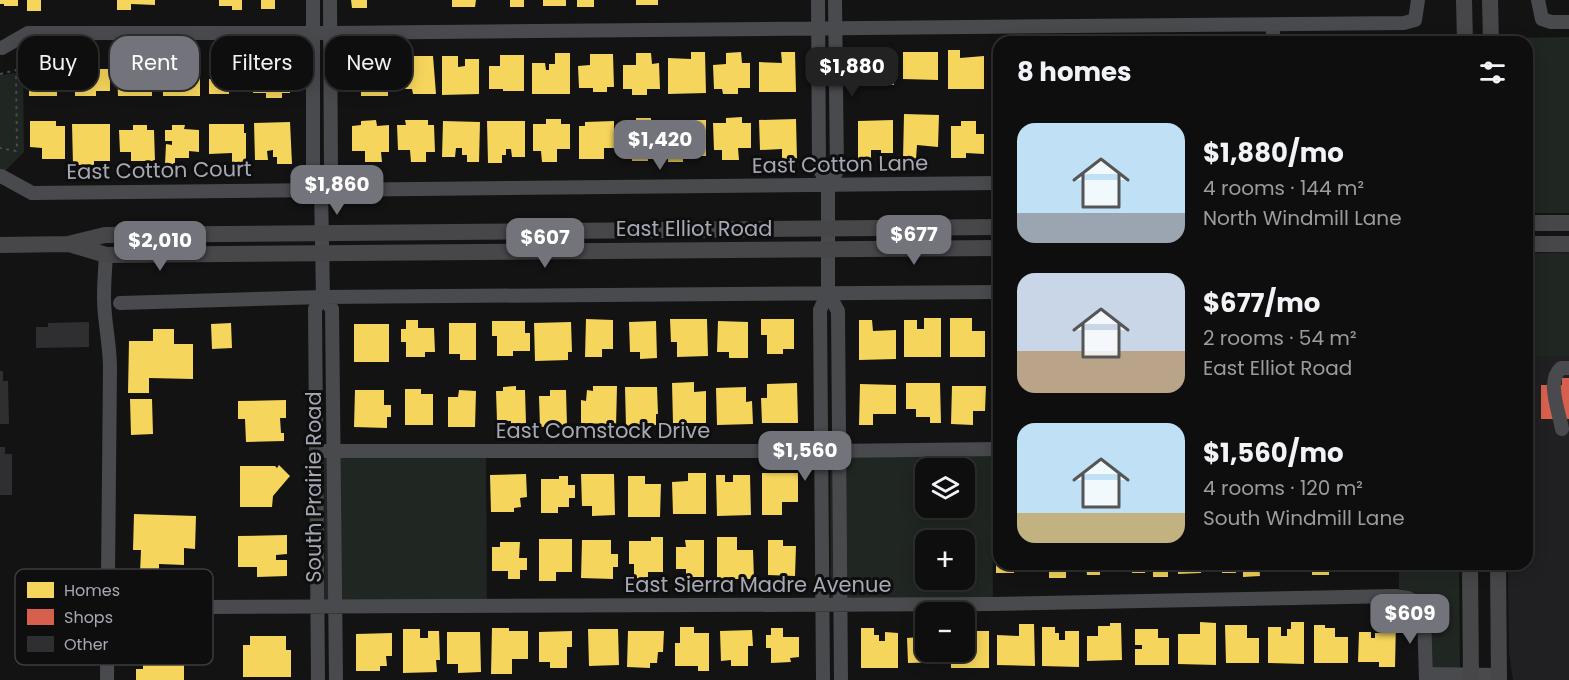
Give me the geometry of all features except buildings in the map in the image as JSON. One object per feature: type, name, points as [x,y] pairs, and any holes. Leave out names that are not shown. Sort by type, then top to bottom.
[{"type":"main road","points":[[1464,0],[1465,36]]},
{"type":"main road","points":[[1490,0],[1491,36]]},
{"type":"main road","points":[[1533,223],[1569,223]]},
{"type":"main road","name":"East Elliot Road","points":[[828,239],[993,227]]},
{"type":"main road","name":"East Elliot Road","points":[[0,245],[68,244],[105,235],[322,243],[828,239],[993,248]]},
{"type":"main road","name":"East Elliot Road","points":[[68,244],[106,255],[322,243]]},
{"type":"main road","points":[[1533,244],[1569,244]]},
{"type":"main road","points":[[1470,570],[1471,677]]},
{"type":"main road","points":[[1498,570],[1499,677]]},
{"type":"street","points":[[313,0],[322,33],[331,173],[321,189]]},
{"type":"street","points":[[322,33],[330,0]]},
{"type":"street","points":[[818,0],[819,168],[828,185],[828,293],[820,310],[823,680]]},
{"type":"street","points":[[828,185],[837,171],[835,0]]},
{"type":"street","points":[[2,48],[28,33],[322,33],[1404,23],[1415,20],[1418,0]]},
{"type":"street","points":[[1538,0],[1542,19],[1551,22],[1569,22]]},
{"type":"street","points":[[1273,25],[1273,36]]},
{"type":"street","name":"East Cotton Court","points":[[1,176],[32,193],[321,189]]},
{"type":"street","name":"East Cotton Lane","points":[[321,189],[993,183]]},
{"type":"street","name":"South Prairie Road","points":[[318,680],[315,309],[323,297],[321,189]]},
{"type":"street","points":[[106,255],[104,297],[110,359],[108,569]]},
{"type":"street","points":[[120,303],[323,297],[993,292]]},
{"type":"street","points":[[828,293],[838,311],[841,680]]},
{"type":"street","name":"South Prairie Road","points":[[323,297],[332,309],[336,680]]},
{"type":"street","points":[[1562,429],[1553,383],[1555,373],[1561,368],[1569,368]]},
{"type":"street","name":"East Comstock Drive","points":[[316,451],[993,449]]},
{"type":"street","name":"East Sierra Madre Avenue","points":[[213,607],[993,604],[1395,597],[1408,598],[1421,604],[1424,613],[1426,677]]},
{"type":"street","points":[[107,665],[107,680]]},
{"type":"street","points":[[1426,677],[1499,677]]},
{"type":"path","points":[[0,74],[16,70],[17,150],[0,148]]},
{"type":"shaded area","points":[[1569,37],[1569,213],[1533,213],[1533,38]]},
{"type":"shaded area","points":[[18,73],[18,90],[23,90],[24,152],[0,176],[0,75]]},
{"type":"shaded area","points":[[1569,252],[1569,680],[1513,680],[1509,653],[1508,570],[1533,570],[1533,253]]},
{"type":"shaded area","points":[[1533,254],[1569,254],[1569,356],[1533,356]]},
{"type":"shaded area","points":[[992,449],[993,604],[915,602],[915,604],[831,604],[830,451]]},
{"type":"shaded area","points":[[324,451],[486,451],[487,606],[325,606]]},
{"type":"shaded area","points":[[1399,570],[1459,570],[1460,668],[1431,668],[1431,621],[1426,601],[1416,594],[1399,589]]}]
